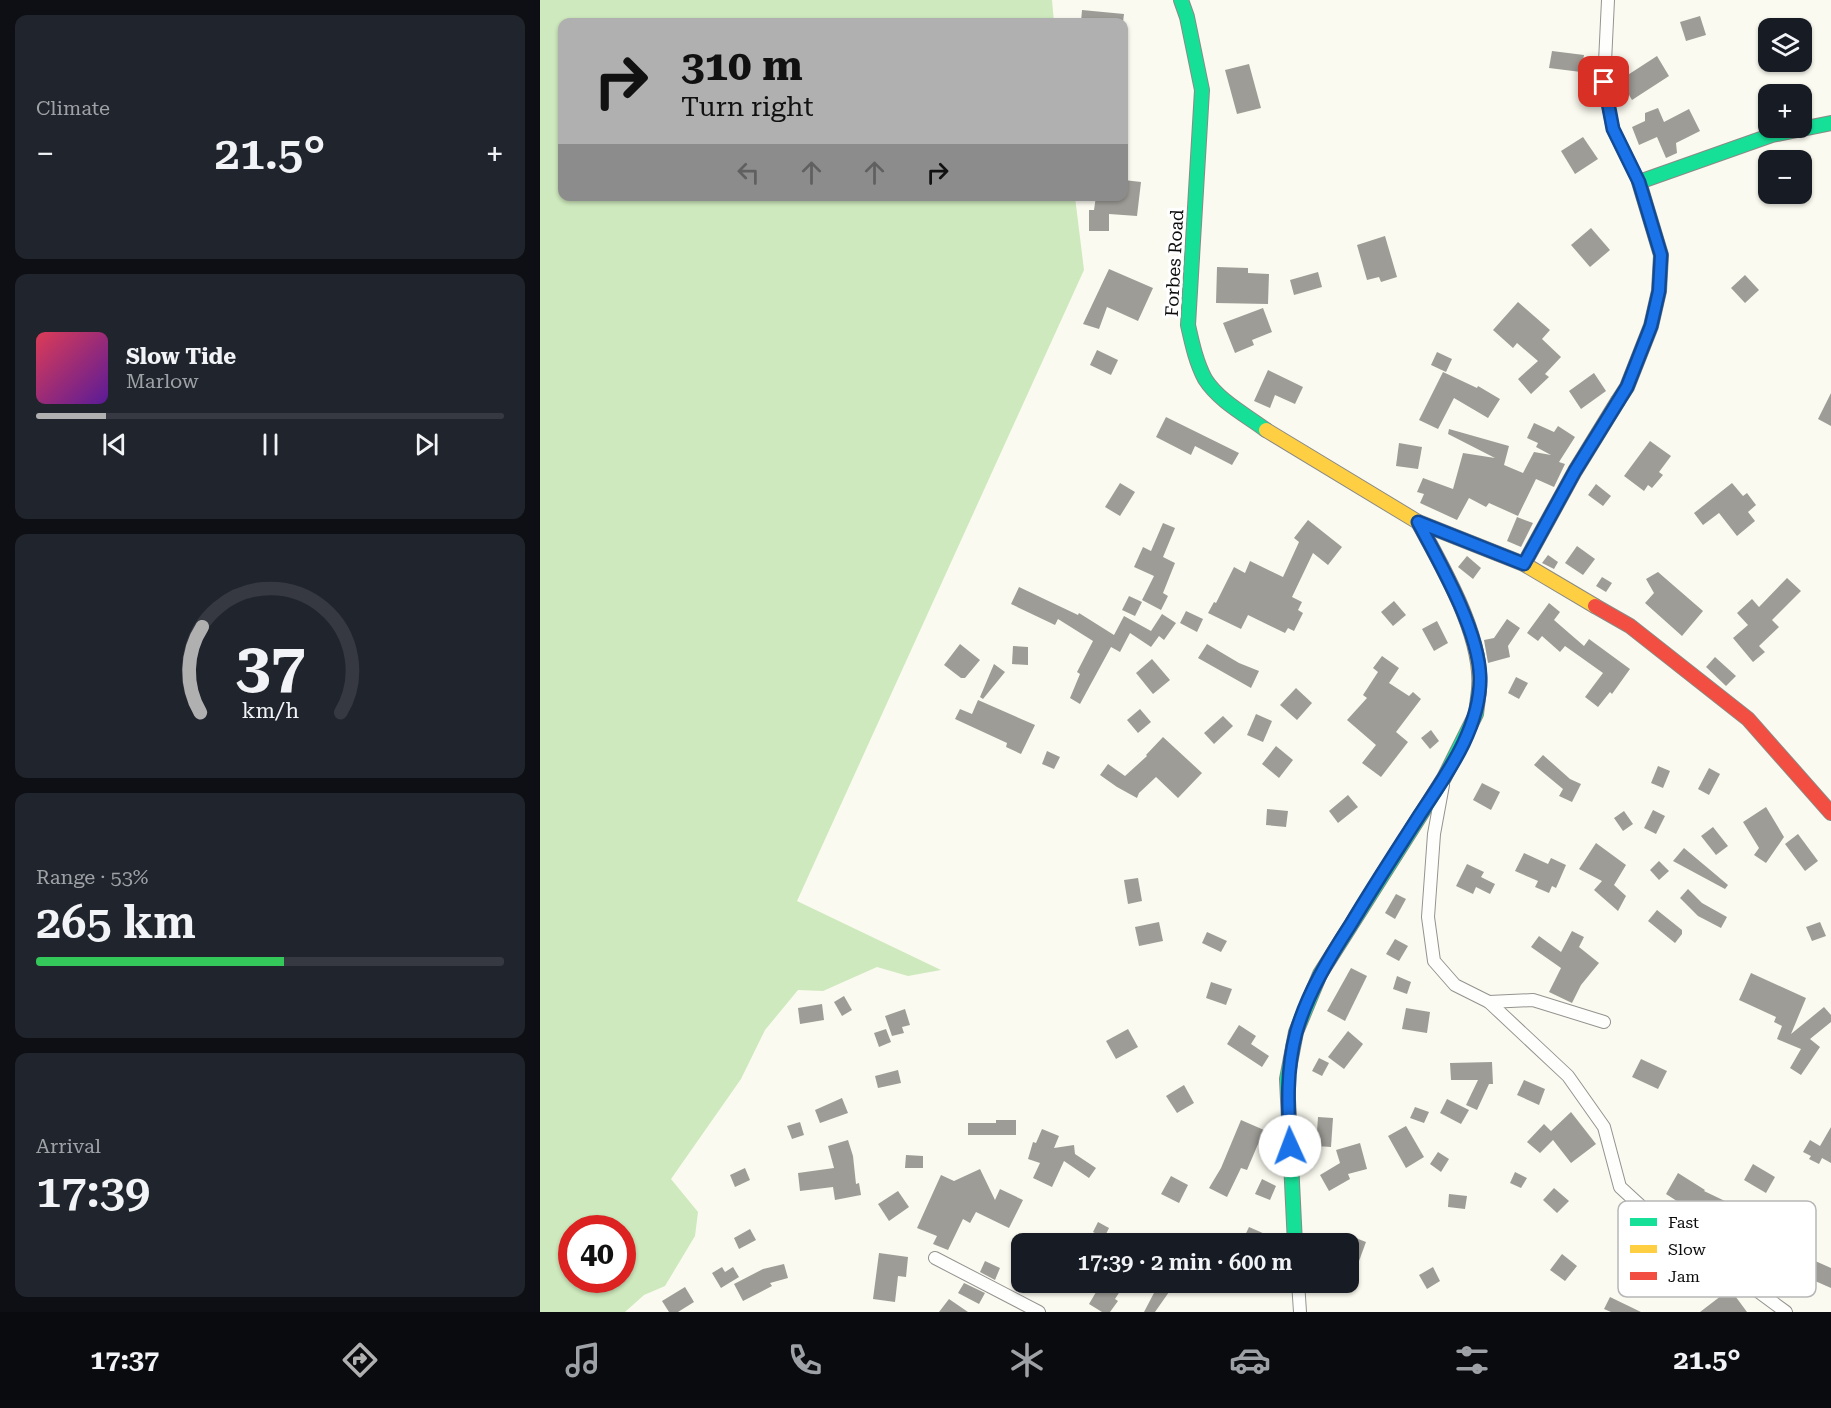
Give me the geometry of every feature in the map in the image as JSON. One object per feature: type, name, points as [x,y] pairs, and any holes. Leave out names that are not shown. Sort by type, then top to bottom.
[{"type":"street","name":"Forbes Road","points":[[1181,0],[1187,17],[1202,90],[1188,325],[1195,356],[1206,380],[1225,400],[1272,435],[1418,522],[1524,564],[1630,626],[1748,719],[1831,813]]},
{"type":"street","points":[[1524,564],[1575,471],[1627,387],[1651,326],[1659,291],[1661,255],[1639,182],[1613,129],[1604,82],[1608,0]]},
{"type":"street","points":[[1639,182],[1772,135],[1831,123]]},
{"type":"street","points":[[1294,1233],[1287,1079],[1296,1032],[1320,974],[1378,878],[1444,778],[1476,714],[1480,676],[1473,637],[1440,563],[1418,522]]},
{"type":"street","points":[[1444,778],[1434,834],[1428,917],[1434,961],[1455,985],[1489,1002],[1568,1076],[1604,1127],[1620,1187],[1635,1201]]},
{"type":"street","points":[[1489,1002],[1533,1000],[1604,1022]]},
{"type":"street","points":[[935,1258],[1039,1312]]},
{"type":"street","points":[[1299,1293],[1300,1312]]},
{"type":"street","points":[[1766,1297],[1786,1312]]},
{"type":"green space","points":[[540,0],[1052,0],[1054,18],[558,18],[558,201],[1075,201],[1084,270],[797,901],[941,970],[908,976],[877,967],[823,991],[798,990],[765,1030],[741,1079],[671,1179],[698,1212],[695,1236],[665,1286],[644,1295],[625,1312],[540,1312]]},
{"type":"building","points":[[1082,10],[1124,14],[1124,18],[1081,18]]},
{"type":"building","points":[[1700,16],[1706,35],[1686,41],[1680,22]]},
{"type":"building","points":[[1552,51],[1584,55],[1581,72],[1549,68]]},
{"type":"building","points":[[1657,56],[1669,76],[1632,100],[1620,80]]},
{"type":"building","points":[[1249,64],[1261,108],[1237,114],[1225,70]]},
{"type":"building","points":[[1658,108],[1664,122],[1689,109],[1700,131],[1676,143],[1677,153],[1666,158],[1657,137],[1639,145],[1632,127],[1645,121],[1645,113]]},
{"type":"building","points":[[1583,137],[1598,159],[1575,174],[1561,151]]},
{"type":"building","points":[[1128,180],[1141,182],[1137,216],[1109,214],[1109,231],[1089,231],[1089,210],[1094,210],[1095,201],[1128,201]]},
{"type":"building","points":[[1591,228],[1610,250],[1590,267],[1571,245]]},
{"type":"building","points":[[1385,236],[1397,277],[1381,282],[1379,277],[1367,280],[1357,245]]},
{"type":"building","points":[[1217,267],[1248,268],[1248,273],[1269,274],[1268,304],[1216,303]]},
{"type":"building","points":[[1109,269],[1153,288],[1138,321],[1107,307],[1099,329],[1083,324]]},
{"type":"building","points":[[1318,272],[1322,287],[1294,295],[1290,280]]},
{"type":"building","points":[[1745,275],[1759,290],[1745,303],[1731,288]]},
{"type":"building","points":[[1518,302],[1550,330],[1542,339],[1561,357],[1545,374],[1549,377],[1531,394],[1518,379],[1538,361],[1517,343],[1513,348],[1493,330]]},
{"type":"building","points":[[1263,308],[1272,332],[1252,340],[1254,345],[1235,353],[1223,323]]},
{"type":"building","points":[[1097,350],[1118,360],[1111,375],[1090,365]]},
{"type":"building","points":[[1437,352],[1452,359],[1446,372],[1431,365]]},
{"type":"building","points":[[1268,370],[1303,387],[1295,404],[1275,395],[1270,408],[1254,401]]},
{"type":"building","points":[[1443,372],[1477,388],[1478,386],[1500,399],[1488,418],[1454,398],[1438,429],[1419,420]]},
{"type":"building","points":[[1594,373],[1606,391],[1581,409],[1569,391]]},
{"type":"building","points":[[1831,393],[1831,426],[1818,419]]},
{"type":"building","points":[[1166,417],[1239,453],[1232,465],[1195,446],[1191,455],[1156,437]]},
{"type":"building","points":[[1534,423],[1554,432],[1558,426],[1575,437],[1559,462],[1565,464],[1554,487],[1536,479],[1518,516],[1489,503],[1486,507],[1469,498],[1457,520],[1420,503],[1424,494],[1417,492],[1423,478],[1453,489],[1463,453],[1495,458],[1448,434],[1449,429],[1509,446],[1504,465],[1523,473],[1534,452],[1551,455],[1536,447],[1538,443],[1527,438]]},
{"type":"building","points":[[1650,441],[1671,456],[1659,472],[1663,475],[1652,488],[1648,485],[1644,491],[1624,476]]},
{"type":"building","points":[[1399,443],[1422,447],[1418,469],[1396,466]]},
{"type":"building","points":[[1120,483],[1135,492],[1120,516],[1105,507]]},
{"type":"building","points":[[1732,483],[1743,496],[1747,493],[1756,505],[1748,512],[1755,521],[1737,536],[1719,513],[1703,525],[1694,513]]},
{"type":"building","points":[[1596,484],[1611,496],[1603,506],[1588,495]]},
{"type":"building","points":[[1517,517],[1533,523],[1521,547],[1507,541]]},
{"type":"building","points":[[1308,520],[1342,547],[1328,565],[1313,553],[1292,597],[1302,602],[1298,610],[1303,613],[1294,631],[1288,628],[1285,633],[1248,615],[1241,629],[1208,613],[1214,602],[1216,603],[1234,567],[1245,573],[1250,561],[1283,577],[1299,542],[1294,538]]},
{"type":"building","points":[[1163,523],[1175,528],[1163,557],[1175,563],[1163,593],[1168,596],[1161,610],[1142,600],[1154,576],[1134,567],[1143,547],[1151,551]]},
{"type":"building","points":[[1577,546],[1595,559],[1583,575],[1565,563]]},
{"type":"building","points":[[1548,555],[1558,562],[1554,569],[1542,563]]},
{"type":"building","points":[[1467,556],[1481,568],[1473,579],[1458,567]]},
{"type":"building","points":[[1658,572],[1703,611],[1682,636],[1645,603],[1654,593],[1646,579]]},
{"type":"building","points":[[1602,577],[1612,583],[1606,592],[1596,586]]},
{"type":"building","points":[[1787,578],[1801,591],[1772,620],[1779,627],[1759,646],[1765,652],[1753,662],[1733,638],[1748,625],[1737,613],[1752,599],[1759,607]]},
{"type":"building","points":[[1019,587],[1078,615],[1079,613],[1114,635],[1124,616],[1151,631],[1162,614],[1176,623],[1164,640],[1159,636],[1151,647],[1130,633],[1120,652],[1111,647],[1080,704],[1070,698],[1080,674],[1077,672],[1093,641],[1058,619],[1055,625],[1011,604]]},
{"type":"building","points":[[1129,596],[1142,602],[1135,616],[1122,610]]},
{"type":"building","points":[[1394,601],[1406,615],[1393,626],[1381,612]]},
{"type":"building","points":[[1549,603],[1560,612],[1554,620],[1584,646],[1589,639],[1630,669],[1612,694],[1610,692],[1598,707],[1585,697],[1603,673],[1565,646],[1560,652],[1542,636],[1538,641],[1527,633]]},
{"type":"building","points":[[1186,611],[1203,619],[1197,632],[1180,623]]},
{"type":"building","points":[[1507,619],[1520,628],[1508,646],[1510,657],[1488,663],[1484,640],[1494,638]]},
{"type":"building","points":[[1437,621],[1448,643],[1434,651],[1422,629]]},
{"type":"building","points":[[960,644],[980,660],[965,678],[961,678],[944,665]]},
{"type":"building","points":[[1207,644],[1239,663],[1259,671],[1251,688],[1198,658]]},
{"type":"building","points":[[1013,646],[1028,647],[1028,665],[1012,664]]},
{"type":"building","points":[[1382,656],[1399,668],[1389,683],[1409,696],[1413,692],[1421,699],[1396,732],[1408,742],[1381,777],[1362,763],[1376,745],[1347,720],[1367,698],[1363,695],[1378,672],[1373,668]]},
{"type":"building","points":[[1715,657],[1736,676],[1726,686],[1706,667]]},
{"type":"building","points":[[1152,659],[1170,680],[1153,694],[1136,673]]},
{"type":"building","points":[[994,664],[1005,672],[983,699],[980,697]]},
{"type":"building","points":[[1516,677],[1528,683],[1519,699],[1508,693]]},
{"type":"building","points":[[1296,688],[1312,703],[1297,720],[1280,705]]},
{"type":"building","points":[[978,700],[1035,725],[1021,754],[1006,747],[1007,743],[955,719],[960,709],[972,714]]},
{"type":"building","points":[[1140,709],[1151,722],[1138,733],[1127,720]]},
{"type":"building","points":[[1256,714],[1272,721],[1263,742],[1247,735]]},
{"type":"building","points":[[1223,716],[1233,726],[1214,744],[1204,733]]},
{"type":"building","points":[[1431,730],[1439,741],[1430,749],[1421,738]]},
{"type":"building","points":[[1163,737],[1202,773],[1178,798],[1156,777],[1139,793],[1137,798],[1100,775],[1108,764],[1125,776]]},
{"type":"building","points":[[1276,746],[1293,760],[1279,778],[1262,764]]},
{"type":"building","points":[[1047,751],[1060,757],[1054,769],[1042,764]]},
{"type":"building","points":[[1543,755],[1570,779],[1581,784],[1572,802],[1559,796],[1563,789],[1534,765]]},
{"type":"building","points":[[1658,766],[1670,771],[1663,788],[1651,783]]},
{"type":"building","points":[[1709,768],[1720,774],[1709,795],[1698,789]]},
{"type":"building","points":[[1482,783],[1500,792],[1491,810],[1473,800]]},
{"type":"building","points":[[1348,795],[1358,807],[1338,823],[1329,811]]},
{"type":"building","points":[[1766,807],[1784,837],[1766,863],[1754,855],[1759,848],[1743,822]]},
{"type":"building","points":[[1267,809],[1288,811],[1286,827],[1266,825]]},
{"type":"building","points":[[1653,810],[1665,816],[1656,834],[1644,828]]},
{"type":"building","points":[[1624,811],[1633,824],[1623,831],[1614,818]]},
{"type":"building","points":[[1713,827],[1728,846],[1716,855],[1701,836]]},
{"type":"building","points":[[1798,834],[1818,861],[1805,871],[1785,844]]},
{"type":"building","points":[[1596,843],[1626,865],[1614,885],[1626,896],[1618,911],[1594,890],[1602,881],[1579,869]]},
{"type":"building","points":[[1684,848],[1728,885],[1725,889],[1673,861]]},
{"type":"building","points":[[1524,853],[1548,864],[1551,858],[1566,865],[1556,888],[1552,886],[1549,893],[1535,887],[1538,881],[1515,871]]},
{"type":"building","points":[[1659,861],[1669,871],[1659,880],[1650,870]]},
{"type":"building","points":[[1467,864],[1484,872],[1481,877],[1495,884],[1490,894],[1476,887],[1473,894],[1456,886]]},
{"type":"building","points":[[1138,878],[1142,901],[1128,904],[1124,880]]},
{"type":"building","points":[[1688,889],[1702,903],[1727,917],[1721,928],[1698,916],[1680,898]]},
{"type":"building","points":[[1396,894],[1406,899],[1395,919],[1385,913]]},
{"type":"building","points":[[1657,910],[1682,930],[1682,934],[1675,943],[1648,921]]},
{"type":"building","points":[[1159,922],[1163,941],[1139,946],[1135,927]]},
{"type":"building","points":[[1820,922],[1826,936],[1812,941],[1806,927]]},
{"type":"building","points":[[1572,931],[1584,937],[1579,947],[1599,963],[1581,985],[1572,1003],[1549,992],[1561,968],[1531,947],[1539,936],[1561,952]]},
{"type":"building","points":[[1207,932],[1227,941],[1221,952],[1202,943]]},
{"type":"building","points":[[1395,939],[1408,946],[1399,961],[1386,954]]},
{"type":"building","points":[[1351,968],[1367,976],[1345,1021],[1327,1011]]},
{"type":"building","points":[[1751,973],[1806,998],[1791,1034],[1824,1007],[1831,1015],[1831,1022],[1810,1039],[1820,1047],[1801,1075],[1790,1068],[1801,1049],[1777,1039],[1782,1026],[1774,1022],[1776,1017],[1739,1000]]},
{"type":"building","points":[[1397,976],[1411,982],[1407,994],[1393,989]]},
{"type":"building","points":[[1211,982],[1232,989],[1226,1005],[1206,998]]},
{"type":"building","points":[[844,996],[852,1010],[842,1016],[834,1002]]},
{"type":"building","points":[[822,1004],[824,1020],[800,1024],[798,1008]]},
{"type":"building","points":[[1406,1008],[1430,1012],[1427,1033],[1402,1029]]},
{"type":"building","points":[[905,1009],[910,1025],[902,1027],[904,1033],[892,1036],[885,1016]]},
{"type":"building","points":[[1239,1025],[1256,1036],[1251,1044],[1269,1056],[1262,1067],[1227,1044]]},
{"type":"building","points":[[886,1029],[891,1042],[879,1047],[874,1033]]},
{"type":"building","points":[[1128,1029],[1138,1047],[1116,1059],[1106,1041]]},
{"type":"building","points":[[1348,1031],[1363,1044],[1344,1069],[1328,1057]]},
{"type":"building","points":[[1319,1058],[1329,1063],[1322,1076],[1312,1071]]},
{"type":"building","points":[[1641,1059],[1667,1071],[1658,1089],[1632,1077]]},
{"type":"building","points":[[1492,1062],[1493,1084],[1489,1084],[1477,1110],[1466,1105],[1478,1080],[1451,1080],[1450,1063]]},
{"type":"building","points":[[898,1070],[901,1083],[878,1088],[875,1076]]},
{"type":"building","points":[[1524,1080],[1545,1089],[1539,1105],[1517,1095]]},
{"type":"building","points":[[1184,1085],[1194,1103],[1177,1113],[1166,1096]]},
{"type":"building","points":[[842,1098],[848,1113],[820,1123],[815,1110]]},
{"type":"building","points":[[1447,1099],[1469,1110],[1461,1124],[1440,1113]]},
{"type":"building","points":[[1415,1107],[1429,1112],[1424,1123],[1410,1118]]},
{"type":"building","points":[[1571,1112],[1596,1144],[1571,1163],[1553,1140],[1540,1153],[1527,1142],[1544,1124],[1551,1131]]},
{"type":"building","points":[[1318,1117],[1333,1118],[1331,1147],[1316,1146]]},
{"type":"building","points":[[996,1120],[1016,1120],[1016,1135],[968,1135],[968,1123],[996,1123]]},
{"type":"building","points":[[1241,1120],[1264,1130],[1247,1170],[1241,1168],[1227,1197],[1209,1188],[1221,1168]]},
{"type":"building","points":[[800,1122],[804,1135],[792,1139],[787,1126]]},
{"type":"building","points":[[1406,1126],[1424,1157],[1406,1168],[1388,1136]]},
{"type":"building","points":[[1831,1127],[1831,1163],[1822,1158],[1819,1164],[1809,1159],[1811,1156],[1803,1152],[1810,1140],[1820,1146]]},
{"type":"building","points":[[1042,1129],[1059,1136],[1054,1148],[1074,1145],[1075,1154],[1096,1168],[1089,1178],[1064,1161],[1052,1187],[1033,1178],[1040,1163],[1028,1159],[1033,1142],[1036,1143]]},
{"type":"building","points":[[848,1140],[853,1156],[856,1184],[859,1183],[861,1195],[835,1200],[833,1187],[800,1191],[798,1173],[834,1168],[828,1146]]},
{"type":"building","points":[[1360,1143],[1367,1169],[1348,1174],[1350,1179],[1329,1191],[1320,1175],[1340,1163],[1336,1150]]},
{"type":"building","points":[[1438,1152],[1449,1159],[1441,1172],[1430,1164]]},
{"type":"building","points":[[906,1155],[923,1156],[923,1168],[905,1168]]},
{"type":"building","points":[[1753,1164],[1775,1177],[1766,1193],[1744,1180]]},
{"type":"building","points":[[745,1168],[750,1180],[735,1187],[730,1175]]},
{"type":"building","points":[[980,1169],[995,1200],[1000,1189],[1023,1200],[1009,1228],[976,1212],[970,1223],[963,1219],[948,1250],[933,1244],[937,1236],[917,1228],[941,1175],[954,1181]]},
{"type":"building","points":[[1515,1172],[1527,1178],[1521,1188],[1510,1183]]},
{"type":"building","points":[[1678,1173],[1704,1191],[1725,1201],[1677,1201],[1666,1194]]},
{"type":"building","points":[[1171,1176],[1188,1185],[1179,1203],[1161,1194]]},
{"type":"building","points":[[1262,1179],[1276,1186],[1270,1200],[1255,1194]]},
{"type":"building","points":[[1554,1188],[1569,1201],[1557,1213],[1543,1200]]},
{"type":"building","points":[[898,1191],[909,1207],[889,1221],[878,1204]]},
{"type":"building","points":[[1449,1194],[1467,1196],[1465,1209],[1448,1207]]},
{"type":"building","points":[[1098,1222],[1109,1228],[1106,1233],[1093,1232]]},
{"type":"building","points":[[1249,1227],[1263,1233],[1246,1233]]},
{"type":"building","points":[[750,1229],[756,1240],[739,1249],[734,1238]]},
{"type":"building","points":[[1359,1239],[1366,1242],[1359,1261]]},
{"type":"building","points":[[879,1253],[908,1257],[906,1277],[898,1276],[895,1302],[873,1299]]},
{"type":"building","points":[[1562,1254],[1577,1266],[1565,1281],[1550,1270]]},
{"type":"building","points":[[985,1261],[1000,1268],[995,1280],[980,1272]]},
{"type":"building","points":[[1816,1261],[1831,1268],[1831,1288],[1816,1281]]},
{"type":"building","points":[[784,1264],[788,1278],[770,1283],[772,1286],[743,1301],[734,1284],[763,1269]]},
{"type":"building","points":[[722,1267],[725,1272],[733,1267],[739,1277],[721,1288],[712,1273]]},
{"type":"building","points":[[1433,1267],[1440,1281],[1427,1289],[1419,1275]]},
{"type":"building","points":[[964,1283],[985,1293],[979,1304],[958,1293]]},
{"type":"building","points":[[685,1287],[694,1302],[678,1312],[669,1312],[662,1301]]},
{"type":"building","points":[[1096,1293],[1119,1293],[1115,1299],[1118,1301],[1110,1312],[1102,1312],[1089,1304]]},
{"type":"building","points":[[1154,1293],[1168,1293],[1155,1312],[1144,1312]]},
{"type":"building","points":[[1610,1297],[1641,1312],[1611,1312],[1604,1309]]},
{"type":"building","points":[[1720,1297],[1736,1297],[1747,1312],[1700,1312]]},
{"type":"building","points":[[949,1299],[968,1312],[939,1312]]},
{"type":"traffic: fast","points":[[1181,0],[1187,17],[1202,90],[1188,325],[1199,366],[1205,379],[1225,401],[1266,430]]},
{"type":"traffic: fast","points":[[1618,401],[1627,387],[1651,326],[1659,291],[1661,255],[1639,182],[1772,135],[1831,123]]},
{"type":"traffic: fast","points":[[1294,1233],[1287,1079],[1296,1032],[1320,974],[1444,778],[1476,714],[1479,690]]},
{"type":"traffic: slow","points":[[1524,564],[1575,471],[1618,401]]},
{"type":"traffic: slow","points":[[1266,430],[1418,522],[1524,564],[1595,606]]},
{"type":"traffic: slow","points":[[1418,522],[1460,603],[1475,648],[1479,669],[1479,690]]},
{"type":"traffic: jam","points":[[1595,606],[1630,626],[1748,719],[1831,813]]},
{"type":"route","points":[[1290,1146],[1287,1079],[1296,1032],[1320,974],[1378,878],[1444,778],[1476,714],[1480,676],[1473,637],[1440,563],[1418,522],[1524,564],[1575,471],[1627,387],[1651,326],[1659,291],[1661,255],[1639,182],[1613,129],[1604,82]]}]
